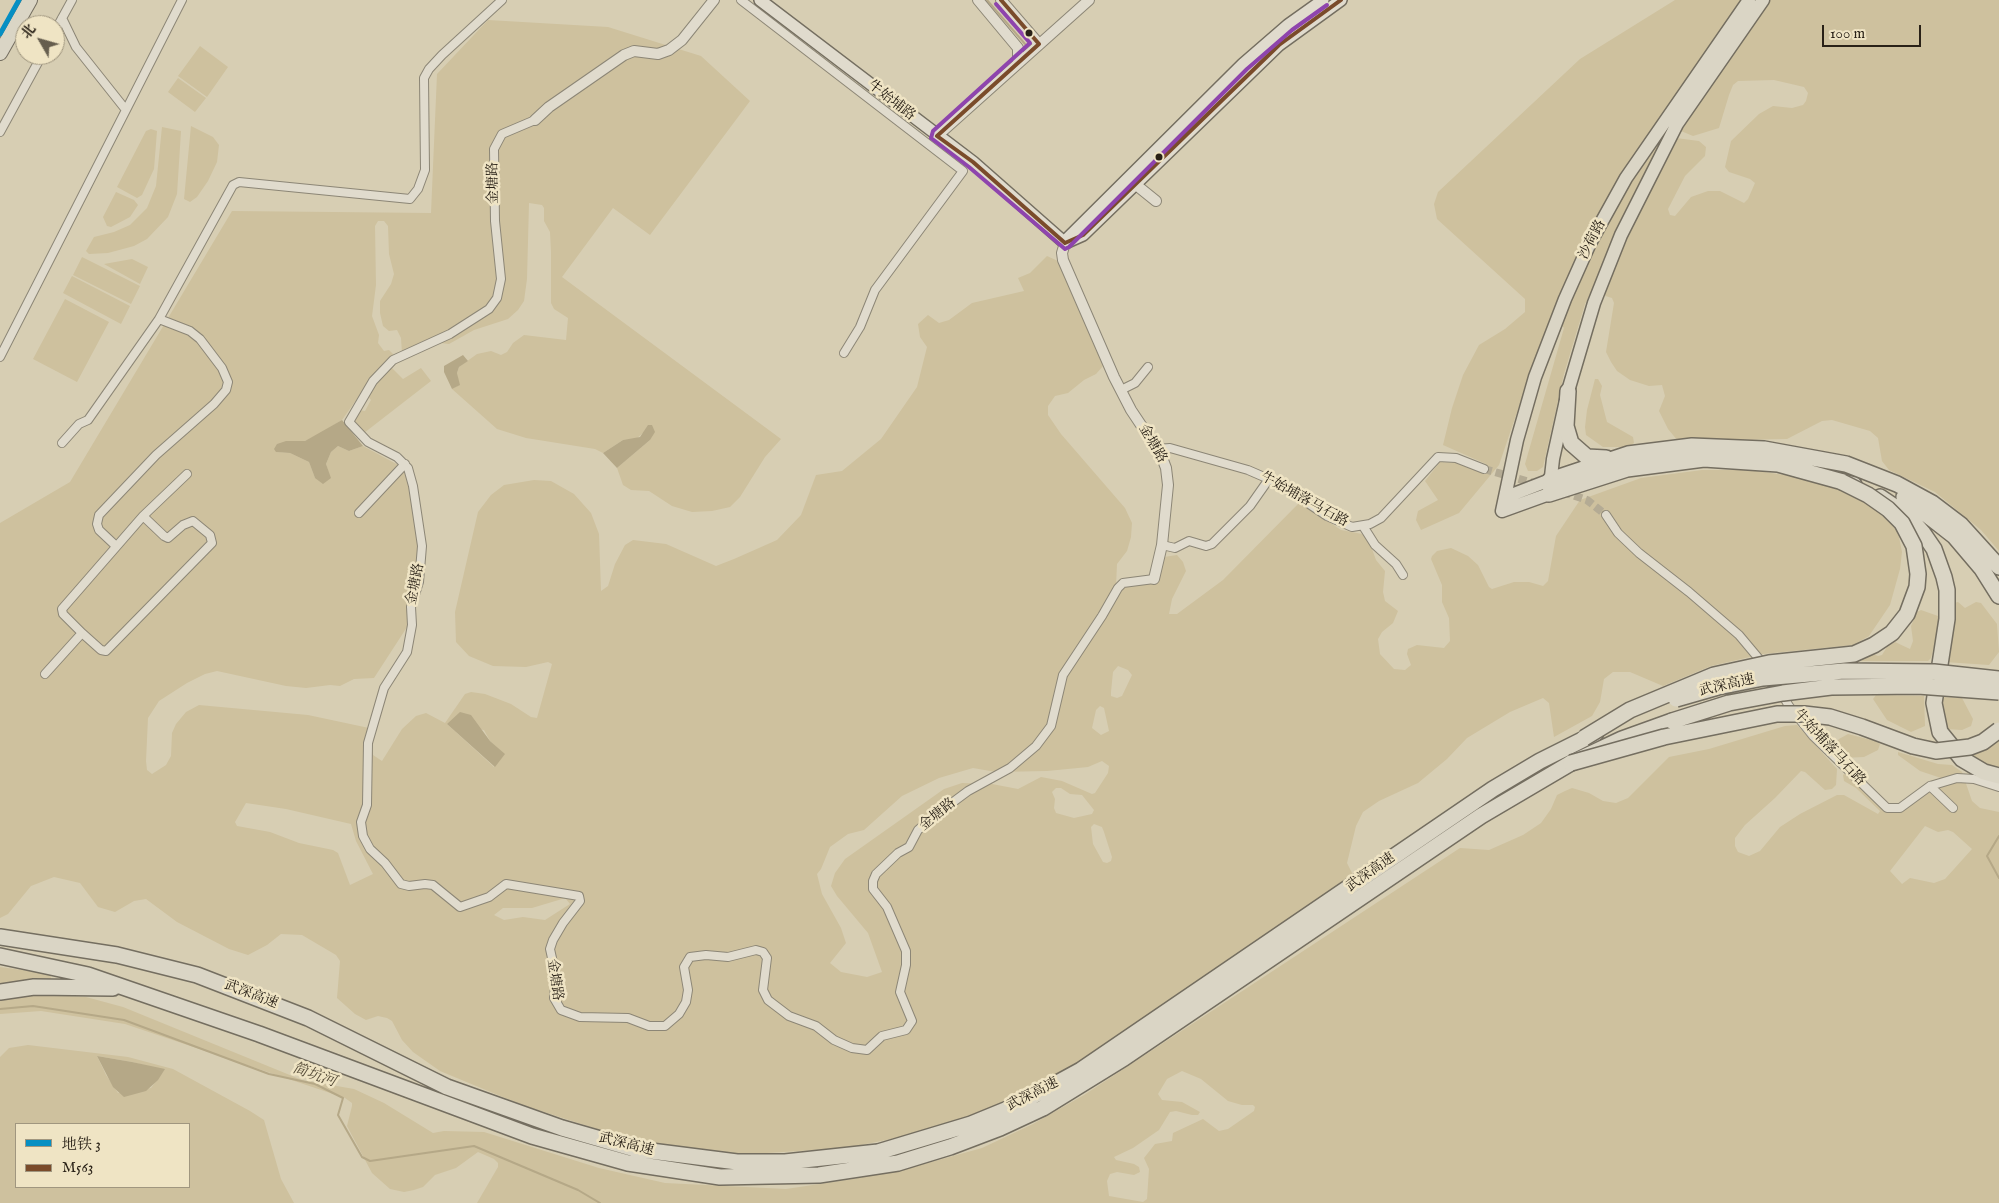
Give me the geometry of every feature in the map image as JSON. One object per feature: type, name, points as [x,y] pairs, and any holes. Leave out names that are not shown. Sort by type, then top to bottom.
[{"type":"highway","points":[[0,53],[30,0]]},
{"type":"highway","points":[[1568,391],[1572,422],[1583,444],[1602,452],[1624,455],[1692,446],[1740,446],[1772,450],[1835,464],[1846,464],[1872,472],[1924,498],[1961,526],[1999,567]]},
{"type":"highway","points":[[1550,487],[1624,455]]},
{"type":"highway","points":[[1550,487],[1627,469],[1704,459],[1778,464],[1866,490],[1898,508],[1914,522],[1934,549],[1944,577],[1948,604],[1934,693],[1937,723],[1949,746],[1962,759],[1984,772],[1999,776]]},
{"type":"highway","points":[[1835,464],[1897,493],[1938,522],[1968,551],[1999,596]]},
{"type":"highway","points":[[1584,738],[1630,710],[1700,679],[1769,663],[1854,654],[1874,645],[1892,633],[1907,614],[1916,587],[1918,574],[1914,546],[1902,523],[1888,509],[1868,495],[1842,482]]},
{"type":"highway","name":"武深高速","points":[[0,937],[117,954],[212,980],[308,1018],[448,1087],[580,1133],[635,1149],[675,1156],[737,1162],[785,1162],[878,1152],[971,1124],[1014,1106],[1089,1065],[1476,801],[1540,761],[1647,709],[1718,687],[1763,678],[1844,671],[1934,672],[1999,679]]},
{"type":"highway","name":"武深高速","points":[[0,956],[88,975],[532,1136],[628,1163],[720,1177],[819,1175],[907,1160],[1000,1128],[1043,1108],[1124,1058],[1481,816],[1571,763],[1622,739],[1672,721],[1729,704],[1783,693],[1878,685],[1927,686],[1999,692]]},
{"type":"highway","points":[[1571,763],[1664,737],[1777,714],[1804,714],[1830,717],[1913,746],[1936,751],[1970,747],[1983,742],[1999,730]]},
{"type":"highway","points":[[0,931],[35,941]]},
{"type":"highway","points":[[0,992],[34,987],[130,989]]},
{"type":"main road","name":"牛始埔路","points":[[760,0],[980,168],[1065,243]]},
{"type":"main road","points":[[1131,181],[1257,51],[1302,14],[1323,0]]},
{"type":"main road","points":[[1065,243],[1262,60],[1310,21],[1341,0]]},
{"type":"main road","name":"沙荷路","points":[[1749,0],[1626,178],[1590,243],[1565,299],[1536,377],[1517,440],[1502,511],[1550,487],[1568,391],[1594,303],[1638,197],[1677,124],[1763,0]]},
{"type":"main road","points":[[1506,497],[1550,487]]},
{"type":"street","points":[[64,15],[72,0]]},
{"type":"street","points":[[0,357],[182,0]]},
{"type":"street","points":[[62,443],[79,424],[88,420],[159,319],[233,185],[239,182],[410,198],[418,189],[424,170],[424,78],[436,62],[502,0]]},
{"type":"street","name":"金塘路","points":[[714,0],[682,40],[669,50],[658,54],[634,51],[624,55],[549,107],[535,120],[502,134],[494,148],[495,220],[502,279],[497,298],[489,309],[450,334],[393,360],[373,381],[347,419],[368,442],[405,464],[414,486],[422,541],[419,582],[411,607],[412,625],[407,652],[384,688],[368,743],[367,805],[361,822],[362,836],[370,849],[385,863],[401,884],[409,886],[433,885],[460,907],[489,897],[506,884],[579,896],[580,901],[563,923],[550,949],[556,976],[555,1002],[561,1010],[573,1016],[628,1018],[650,1026],[665,1026],[674,1019],[686,1002],[688,984],[684,967],[690,957],[706,955],[728,957],[756,950],[764,952],[767,958],[763,990],[768,1000],[789,1016],[816,1026],[834,1040],[852,1048],[867,1050],[882,1036],[906,1030],[912,1021],[900,992],[906,965],[906,951],[887,908],[873,889],[873,881],[876,874],[898,853],[909,846],[918,830],[937,814],[968,791],[1010,768],[1036,746],[1047,733],[1054,718],[1063,675],[1102,616],[1119,586],[1154,579],[1162,545],[1168,486],[1166,468],[1121,390],[1063,260],[1062,253],[1065,243]]},
{"type":"street","points":[[741,0],[963,171],[875,290],[860,327],[844,353]]},
{"type":"street","points":[[978,0],[1018,48],[1018,62]]},
{"type":"street","points":[[1001,0],[1038,44]]},
{"type":"street","points":[[937,136],[1089,0]]},
{"type":"street","points":[[65,24],[76,47],[126,110]]},
{"type":"street","points":[[0,132],[37,65]]},
{"type":"street","points":[[1131,181],[1156,201]]},
{"type":"street","points":[[116,546],[99,530],[97,524],[100,515],[156,456],[214,404],[226,390],[228,382],[222,368],[200,339],[190,331],[167,324],[159,319]]},
{"type":"street","points":[[1121,390],[1135,383],[1148,367]]},
{"type":"street","name":"牛始埔落马石路","points":[[1156,449],[1164,447],[1248,470],[1293,492],[1340,523],[1352,527],[1362,526],[1381,518],[1438,457],[1456,458],[1484,469]]},
{"type":"street","points":[[359,513],[405,464]]},
{"type":"street","points":[[143,516],[168,538],[183,525],[193,521],[210,535],[212,543],[106,651],[101,650],[63,614],[62,610],[143,516],[188,474]]},
{"type":"street","points":[[1162,545],[1175,548],[1189,541],[1206,546],[1212,544],[1250,506],[1269,479]]},
{"type":"street","name":"牛始埔落马石路","points":[[1606,515],[1618,533],[1639,553],[1690,592],[1747,642],[1758,655],[1789,706],[1813,736],[1884,805],[1894,810],[1900,808],[1930,786],[1957,778],[1974,779],[1999,786]]},
{"type":"street","points":[[1362,526],[1375,545],[1396,564],[1403,575]]},
{"type":"street","points":[[45,674],[82,633]]},
{"type":"street","points":[[1930,786],[1953,808]]},
{"type":"shaded area","points":[[1675,0],[1999,0],[1999,551],[1981,530],[1935,492],[1889,470],[1882,461],[1878,438],[1870,431],[1832,420],[1822,421],[1787,439],[1678,441],[1668,429],[1659,411],[1665,396],[1662,385],[1649,386],[1630,380],[1617,371],[1611,362],[1606,352],[1614,303],[1612,298],[1596,293],[1589,296],[1585,304],[1564,374],[1543,467],[1537,471],[1528,471],[1525,464],[1564,328],[1559,322],[1551,323],[1542,339],[1499,465],[1459,513],[1421,530],[1416,520],[1418,511],[1438,500],[1425,481],[1440,462],[1457,463],[1483,473],[1486,464],[1443,445],[1452,408],[1463,375],[1479,345],[1505,329],[1525,312],[1525,299],[1437,219],[1434,204],[1438,192],[1580,59]],"holes":[[[1774,80],[1804,87],[1808,93],[1803,105],[1792,108],[1773,106],[1759,114],[1731,141],[1725,167],[1729,172],[1750,179],[1755,183],[1748,199],[1744,203],[1720,191],[1708,191],[1691,197],[1675,216],[1670,215],[1668,209],[1685,176],[1705,156],[1706,147],[1699,141],[1676,138],[1681,131],[1693,136],[1719,128],[1733,85],[1738,81]]]},
{"type":"shaded area","points":[[488,20],[608,27],[701,56],[750,101],[650,235],[613,208],[562,277],[781,439],[765,457],[740,497],[730,507],[712,511],[692,512],[672,506],[649,491],[631,490],[623,485],[617,468],[650,440],[643,433],[636,439],[623,440],[603,453],[595,449],[526,438],[497,429],[452,389],[459,385],[457,373],[459,367],[477,354],[491,351],[501,355],[507,352],[513,343],[524,335],[566,340],[568,318],[554,309],[551,303],[550,232],[544,221],[544,208],[542,205],[529,203],[527,279],[524,301],[518,310],[508,319],[474,330],[449,344],[425,341],[402,353],[401,338],[397,330],[389,331],[383,326],[380,313],[380,301],[391,284],[394,274],[389,254],[388,226],[384,221],[378,221],[375,226],[376,285],[372,316],[379,335],[378,343],[384,351],[389,350],[395,356],[378,369],[342,420],[318,435],[305,441],[297,441],[276,452],[290,453],[309,462],[315,478],[330,478],[326,464],[331,452],[338,446],[349,451],[363,446],[402,467],[411,483],[417,484],[425,545],[414,623],[409,624],[374,678],[354,679],[340,686],[330,685],[306,688],[286,686],[217,671],[205,674],[187,683],[159,701],[148,718],[146,761],[147,770],[152,774],[166,765],[171,756],[172,733],[176,724],[186,712],[199,705],[308,715],[369,728],[373,755],[382,761],[402,729],[416,716],[426,713],[445,723],[465,694],[471,692],[485,694],[511,704],[531,717],[537,718],[552,664],[548,662],[526,667],[493,666],[469,656],[456,642],[455,612],[478,512],[491,495],[504,485],[534,480],[551,481],[574,494],[591,513],[599,534],[601,591],[608,586],[615,564],[625,545],[633,540],[666,544],[716,566],[734,559],[777,540],[801,515],[816,475],[842,471],[881,439],[917,387],[927,347],[920,337],[918,324],[928,315],[939,323],[949,320],[972,303],[1024,291],[1018,278],[1030,273],[1047,256],[1058,261],[1103,366],[1096,374],[1084,380],[1068,393],[1055,396],[1048,406],[1048,415],[1061,434],[1125,508],[1132,523],[1127,551],[1117,564],[1116,586],[1153,583],[1164,557],[1177,555],[1183,562],[1186,571],[1172,599],[1169,614],[1177,614],[1223,580],[1300,502],[1341,530],[1362,534],[1368,538],[1376,560],[1385,571],[1383,592],[1385,601],[1398,611],[1393,623],[1382,632],[1378,639],[1380,654],[1394,669],[1405,670],[1411,665],[1407,654],[1408,649],[1417,645],[1444,648],[1450,641],[1449,618],[1442,602],[1442,585],[1431,559],[1437,551],[1451,548],[1468,556],[1478,565],[1489,587],[1492,589],[1514,582],[1529,582],[1543,586],[1548,581],[1556,536],[1580,500],[1641,478],[1702,470],[1751,470],[1798,477],[1843,487],[1861,496],[1892,521],[1899,537],[1902,552],[1900,569],[1890,605],[1869,636],[1853,645],[1763,654],[1711,666],[1663,686],[1630,672],[1613,672],[1604,679],[1600,702],[1592,716],[1554,737],[1549,703],[1543,698],[1510,712],[1467,738],[1447,759],[1418,783],[1379,801],[1363,812],[1356,826],[1347,863],[1352,873],[1350,878],[1283,926],[1064,1072],[994,1110],[911,1135],[846,1148],[735,1155],[677,1149],[619,1136],[522,1105],[440,1071],[413,1052],[402,1040],[392,1021],[387,1018],[378,1016],[366,1020],[355,1014],[337,998],[340,961],[336,955],[302,935],[281,934],[267,945],[248,955],[229,949],[177,922],[146,899],[134,901],[115,912],[98,907],[80,883],[54,877],[31,886],[8,914],[0,918],[0,523],[70,482],[232,211],[431,213],[437,74]],"holes":[[[1118,666],[1128,670],[1132,675],[1122,696],[1117,698],[1111,696],[1113,672]],[[1100,706],[1104,708],[1109,731],[1101,735],[1092,728],[1096,710]],[[447,724],[484,730],[490,741],[504,754],[494,767]],[[1102,761],[1109,766],[1108,773],[1095,793],[1092,794],[1062,781],[1041,777],[1018,789],[992,784],[962,783],[944,789],[845,859],[835,873],[831,886],[868,933],[882,972],[867,977],[841,972],[830,963],[846,943],[841,928],[822,894],[817,874],[830,847],[848,834],[864,830],[902,796],[939,778],[973,768],[996,772],[1047,771],[1088,767]],[[1056,788],[1061,788],[1070,794],[1082,795],[1094,810],[1092,814],[1074,818],[1056,813],[1054,808],[1055,799],[1052,792]],[[246,803],[286,809],[351,824],[356,841],[373,874],[350,885],[338,853],[333,850],[299,843],[270,832],[237,826],[235,822]],[[1094,824],[1102,827],[1112,857],[1111,861],[1103,862],[1093,844],[1091,827]],[[562,899],[566,899],[570,904],[545,920],[523,917],[504,920],[494,915],[503,908],[532,908]]]},
{"type":"shaded area","points":[[200,46],[228,67],[207,97],[178,76]]},
{"type":"shaded area","points":[[178,78],[206,98],[195,112],[168,92]]},
{"type":"shaded area","points":[[191,126],[213,137],[219,145],[217,162],[208,181],[197,197],[190,202],[184,199]]},
{"type":"shaded area","points":[[162,127],[181,131],[177,194],[168,217],[147,239],[134,246],[108,253],[89,254],[86,251],[94,237],[114,232],[130,225],[147,208],[156,186]]},
{"type":"shaded area","points":[[151,129],[157,131],[154,169],[142,195],[137,198],[117,187],[146,131]]},
{"type":"shaded area","points":[[116,192],[134,200],[138,205],[130,217],[111,227],[107,226],[103,217]]},
{"type":"shaded area","points":[[82,257],[140,286],[131,304],[73,275]]},
{"type":"shaded area","points":[[132,259],[148,267],[140,284],[104,264]]},
{"type":"shaded area","points":[[72,276],[130,306],[121,324],[63,293]]},
{"type":"shaded area","points":[[65,299],[109,322],[77,382],[33,359]]},
{"type":"shaded area","points":[[463,355],[468,361],[459,367],[457,373],[460,385],[452,389],[444,372],[444,366]]},
{"type":"shaded area","points":[[390,366],[403,379],[421,368],[431,381],[364,433],[355,423],[355,415],[359,410],[365,411],[371,400],[368,396],[373,386]]},
{"type":"shaded area","points":[[1595,379],[1598,379],[1602,386],[1600,395],[1607,422],[1633,437],[1634,443],[1628,447],[1603,447],[1586,435],[1587,410]]},
{"type":"shaded area","points":[[342,420],[363,446],[349,451],[338,446],[331,452],[326,464],[331,478],[323,484],[315,478],[309,462],[290,453],[276,452],[274,449],[277,444],[286,441],[305,441]]},
{"type":"shaded area","points":[[648,425],[652,425],[655,432],[650,440],[617,468],[603,453],[623,440],[640,437]]},
{"type":"shaded area","points":[[1958,602],[1965,608],[1976,602],[1981,603],[1997,624],[1999,652],[1989,665],[1945,662],[1954,603]]},
{"type":"shaded area","points":[[1921,610],[1938,616],[1939,626],[1931,658],[1928,661],[1862,661],[1862,658],[1870,653],[1878,656],[1882,655],[1887,647],[1895,642],[1910,649],[1913,641],[1911,626],[1917,612]]},
{"type":"shaded area","points":[[1876,695],[1924,696],[1925,726],[1911,732],[1887,720],[1873,699]]},
{"type":"shaded area","points":[[1939,697],[1962,698],[1973,719],[1971,726],[1962,730],[1946,729]]},
{"type":"shaded area","points":[[460,712],[471,715],[490,741],[505,754],[495,767],[447,724]]},
{"type":"shaded area","points":[[1797,725],[1837,769],[1836,785],[1832,789],[1825,790],[1805,772],[1801,771],[1745,825],[1735,838],[1735,846],[1738,852],[1749,856],[1760,851],[1780,827],[1800,814],[1837,795],[1844,795],[1878,814],[1880,811],[1856,788],[1844,781],[1843,775],[1846,773],[1869,785],[1891,812],[1901,810],[1913,800],[1939,787],[1944,779],[1920,771],[1898,755],[1898,752],[1938,764],[1952,765],[1962,772],[1972,801],[1980,808],[1999,812],[1999,1203],[477,1203],[498,1167],[498,1163],[494,1159],[478,1152],[456,1168],[435,1175],[423,1187],[404,1192],[390,1189],[372,1173],[347,1126],[352,1103],[345,1098],[125,1024],[41,1011],[0,1014],[0,967],[51,974],[50,995],[86,997],[123,1007],[302,1080],[354,1089],[384,1103],[433,1133],[444,1131],[484,1132],[599,1168],[665,1183],[786,1189],[853,1179],[917,1166],[982,1148],[1033,1124],[1084,1095],[1460,848],[1489,850],[1523,835],[1541,823],[1551,809],[1557,795],[1565,791],[1572,788],[1589,793],[1603,801],[1616,803],[1628,798],[1669,757],[1709,749],[1785,726]],"holes":[[[1925,826],[1938,832],[1948,830],[1953,832],[1972,849],[1945,879],[1934,883],[1910,878],[1902,884],[1890,871]],[[1182,1071],[1201,1079],[1228,1101],[1242,1105],[1253,1105],[1255,1107],[1254,1111],[1228,1129],[1219,1131],[1203,1119],[1173,1133],[1172,1141],[1155,1144],[1144,1158],[1149,1169],[1147,1199],[1143,1202],[1109,1196],[1107,1181],[1110,1174],[1117,1172],[1134,1175],[1140,1172],[1139,1167],[1134,1164],[1116,1160],[1114,1157],[1133,1148],[1159,1130],[1170,1112],[1176,1111],[1192,1115],[1198,1115],[1200,1112],[1182,1102],[1162,1100],[1158,1094],[1167,1079]]]},
{"type":"shaded area","points":[[1848,734],[1875,741],[1880,744],[1878,750],[1864,757],[1843,758],[1834,750],[1834,745],[1839,739]]},
{"type":"shaded area","points":[[1999,738],[1999,770],[1969,757],[1969,754]]},
{"type":"shaded area","points":[[28,1045],[128,1057],[173,1069],[264,1120],[281,1179],[294,1203],[0,1203],[0,1057],[9,1048]],"holes":[[[97,1056],[164,1070],[151,1088],[118,1093],[106,1075]]]},
{"type":"shaded area","points":[[97,1056],[165,1069],[158,1080],[146,1091],[124,1097],[113,1087]]},
{"type":"waterway","points":[[987,0],[1025,44]]},
{"type":"waterway","points":[[1999,836],[1987,856],[1999,878]]},
{"type":"waterway","name":"简坑河","points":[[0,1009],[33,1006],[124,1020],[269,1074],[315,1084],[343,1098],[338,1115],[362,1157],[370,1161],[474,1146],[578,1190],[600,1203]]},
{"type":"tunnel","points":[[1484,469],[1537,484]]},
{"type":"tunnel","points":[[1563,492],[1587,500],[1606,515]]},
{"type":"metro line","name":"3","points":[[0,34],[19,0]]},
{"type":"transit line","name":"M563","points":[[1001,0],[1039,44],[937,136],[973,162],[1065,243],[1083,235],[1279,45],[1341,0]]},
{"type":"transit line","points":[[996,4],[1030,43],[933,131],[931,138],[969,167],[1065,249],[1247,69],[1292,30],[1327,5]]}]
